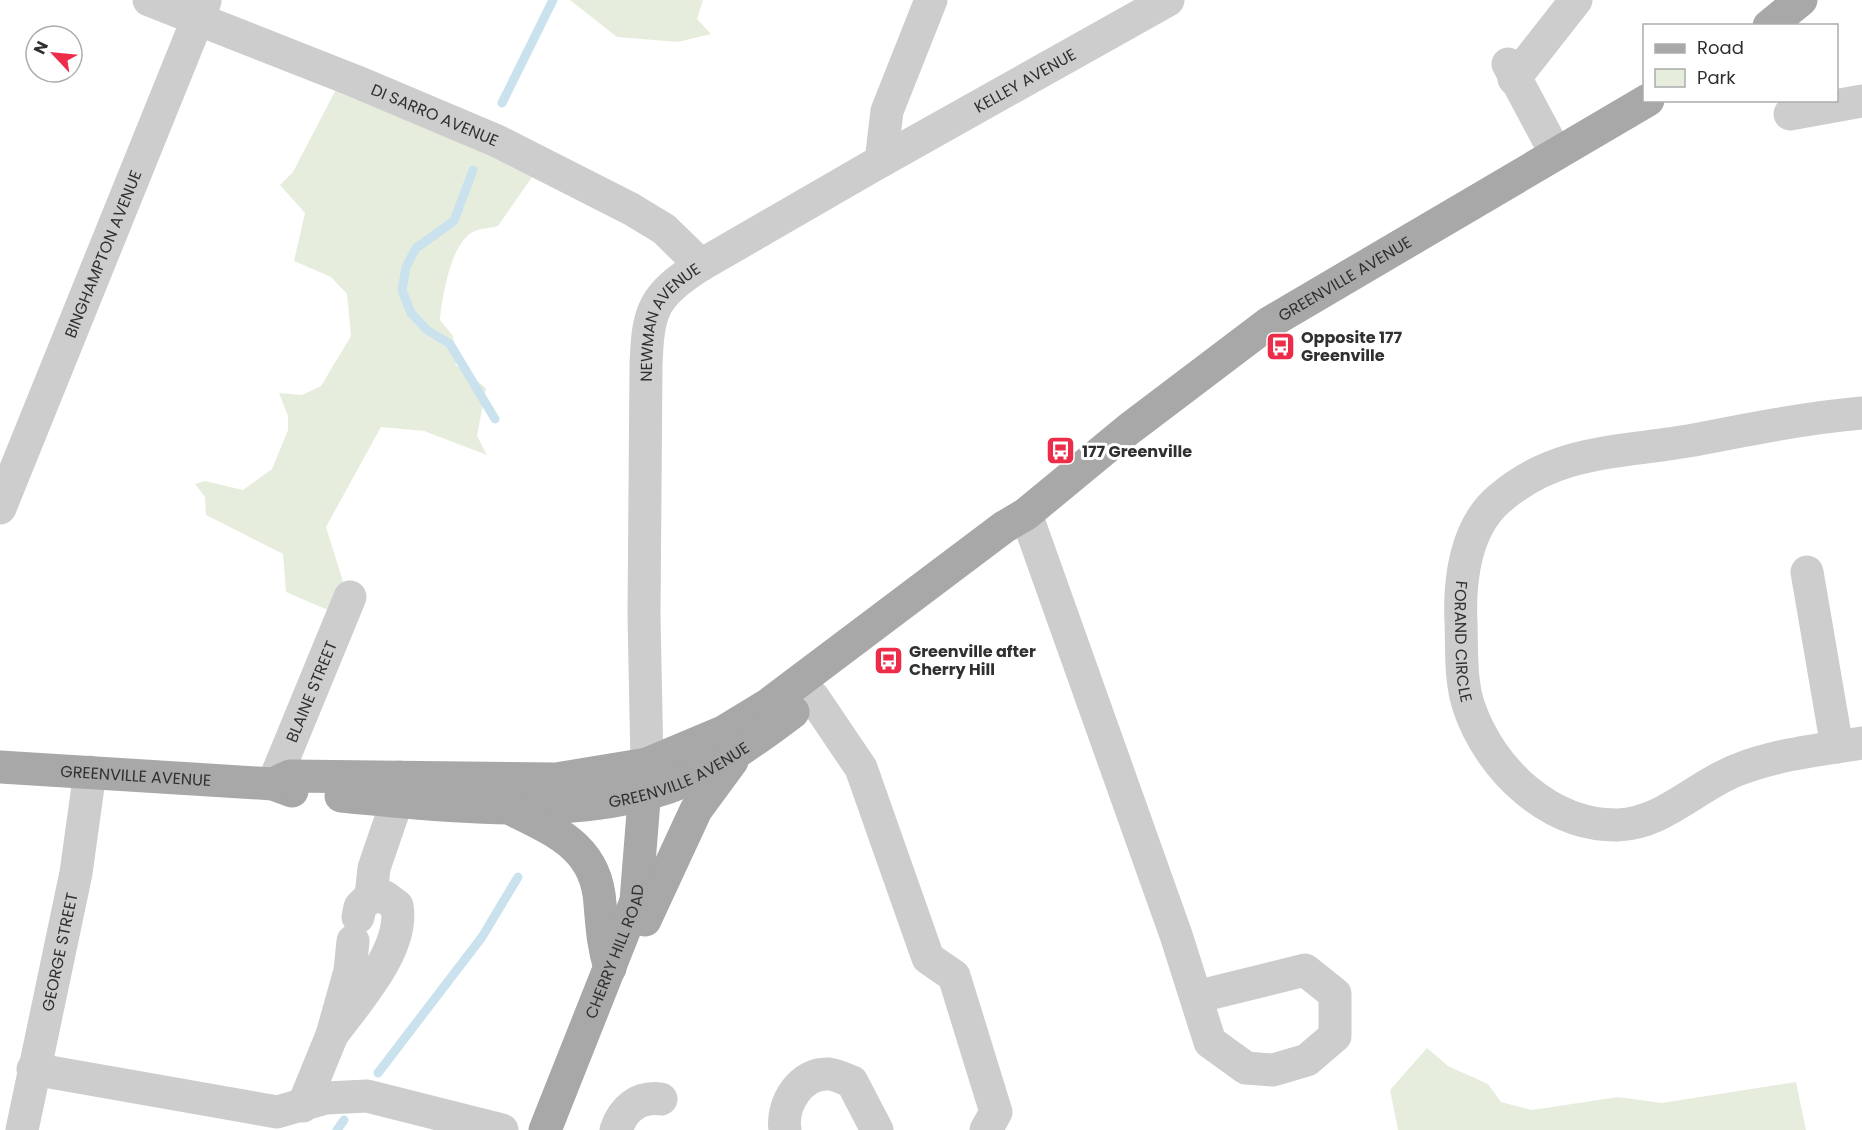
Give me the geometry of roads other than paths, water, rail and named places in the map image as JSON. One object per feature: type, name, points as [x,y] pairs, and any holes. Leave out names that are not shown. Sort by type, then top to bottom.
[{"type":"main road","points":[[1771,24],[1796,2]]},
{"type":"main road","name":"GREENVILLE AVENUE","points":[[398,789],[509,808],[610,801],[769,704],[1015,520],[1129,429],[1269,323],[1645,102]]},
{"type":"main road","name":"GREENVILLE AVENUE","points":[[0,767],[273,784],[287,791],[398,789],[556,779],[646,779],[700,774],[741,751],[847,673],[1015,520]]},
{"type":"main road","points":[[569,1071],[597,1031],[658,886],[696,810],[741,751]]},
{"type":"main road","name":"CHERRY HILL ROAD","points":[[545,1130],[636,901],[646,779]]},
{"type":"main road","points":[[509,808],[554,829],[576,848],[588,864],[597,882],[603,946],[610,968]]},
{"type":"street","name":"DI SARRO AVENUE","points":[[149,0],[201,10],[355,81],[497,141],[632,209],[664,229],[701,265]]},
{"type":"street","points":[[881,161],[887,111],[931,0]]},
{"type":"street","name":"KELLEY AVENUE","points":[[881,161],[1168,0]]},
{"type":"street","points":[[1556,154],[1511,71],[1576,0]]},
{"type":"street","name":"BINGHAMPTON AVENUE","points":[[0,508],[201,10]]},
{"type":"street","points":[[1790,114],[1862,101]]},
{"type":"street","name":"NEWMAN AVENUE","points":[[646,779],[644,603],[648,328],[656,303],[674,283],[701,265],[881,161]]},
{"type":"street","name":"FORAND CIRCLE","points":[[1850,745],[1789,755],[1740,769],[1695,791],[1675,807],[1636,822],[1616,825],[1576,818],[1554,810],[1533,797],[1513,778],[1480,733],[1468,705],[1462,674],[1460,594],[1462,570],[1470,546],[1486,516],[1496,502],[1544,469],[1605,451],[1862,413]]},
{"type":"street","points":[[1015,520],[1196,997]]},
{"type":"street","points":[[1807,572],[1850,745]]},
{"type":"street","name":"BLAINE STREET","points":[[273,784],[350,597]]},
{"type":"street","points":[[813,697],[861,768],[928,958],[954,976],[996,1112],[986,1130]]},
{"type":"street","name":"GEORGE STREET","points":[[22,1130],[76,873],[90,772]]},
{"type":"street","points":[[303,1106],[332,1035],[350,971],[374,868],[398,789]]},
{"type":"street","points":[[332,1035],[385,961],[399,918],[398,906],[385,897],[361,918]]},
{"type":"street","points":[[33,1069],[277,1112],[326,1098],[367,1096],[502,1130]]},
{"type":"street","points":[[784,1130],[783,1121],[792,1094],[811,1076],[830,1074],[852,1082],[877,1130]]},
{"type":"street","points":[[616,1130],[620,1120],[634,1102],[650,1097],[661,1099]]},
{"type":"waterway","points":[[502,103],[553,0]]},
{"type":"waterway","points":[[473,170],[454,221],[416,248],[406,267],[402,290],[411,313],[427,330],[450,344],[495,419]]},
{"type":"waterway","points":[[378,1073],[482,937],[518,877]]},
{"type":"waterway","points":[[337,1130],[344,1120]]},
{"type":"place","name":"Opposite 177 Greenville","points":[[1280,346]]},
{"type":"place","name":"177 Greenville","points":[[1061,451]]},
{"type":"place","name":"Greenville after Cherry Hill","points":[[888,660]]}]
